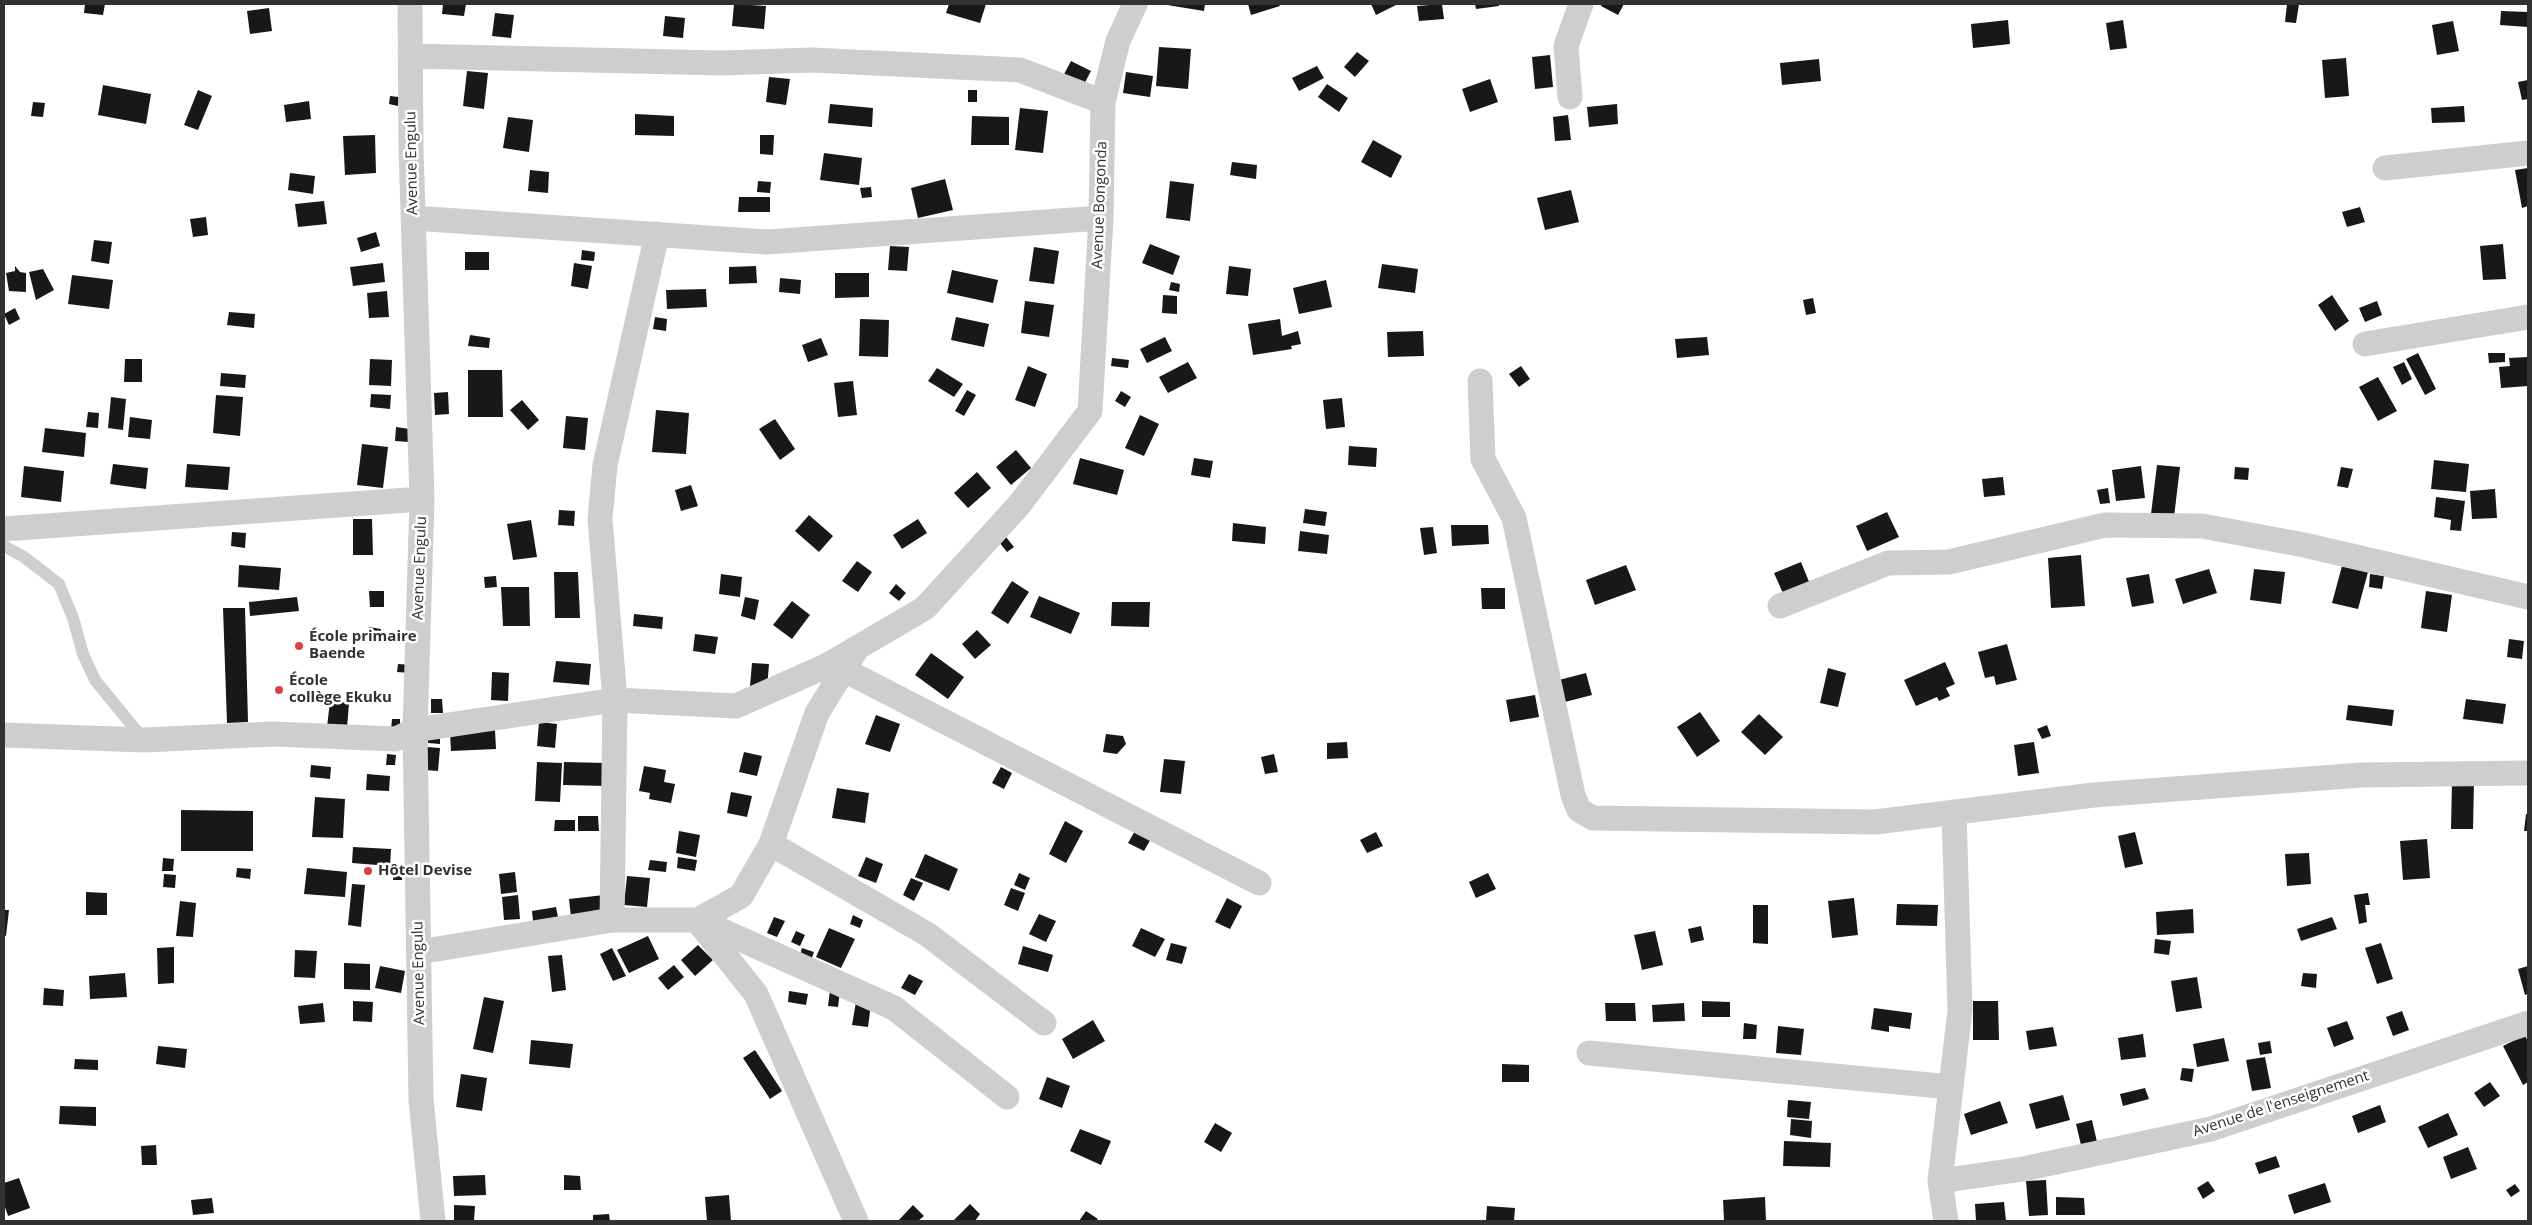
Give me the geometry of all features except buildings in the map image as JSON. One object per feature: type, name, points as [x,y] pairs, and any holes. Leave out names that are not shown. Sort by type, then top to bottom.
[{"type":"street","name":"Avenue Engulu","points":[[410,4],[413,218],[422,500],[415,730],[421,1100],[433,1221]]},
{"type":"street","name":"Avenue Bongonda","points":[[857,648],[925,608],[1019,505],[1090,411],[1101,218],[1103,102],[1118,41],[1135,4]]},
{"type":"street","points":[[1570,97],[1566,46],[1581,4]]},
{"type":"street","points":[[410,56],[722,63],[812,60],[1020,70],[1103,102]]},
{"type":"street","points":[[2385,168],[2528,153]]},
{"type":"street","points":[[413,218],[766,242],[1101,218]]},
{"type":"street","points":[[612,920],[615,700],[600,519],[605,465],[657,234]]},
{"type":"street","points":[[2365,344],[2528,317]]},
{"type":"street","points":[[1480,381],[1483,459],[1514,518],[1573,795],[1579,810],[1593,818],[1875,822],[2094,794],[2362,775],[2528,773]]},
{"type":"street","points":[[4,529],[422,500]]},
{"type":"street","points":[[1780,606],[1888,563],[1949,562],[2105,525],[2202,526],[2304,545],[2528,597]]},
{"type":"street","points":[[4,735],[144,740],[273,734],[396,739],[415,730],[615,700],[736,706],[826,666],[857,648]]},
{"type":"street","points":[[698,920],[741,896],[771,844],[817,713],[857,648]]},
{"type":"street","points":[[844,670],[1259,883]]},
{"type":"street","points":[[1946,1221],[1940,1181],[1960,1010],[1954,812]]},
{"type":"street","points":[[771,844],[927,934],[1044,1023]]},
{"type":"street","points":[[419,952],[612,920],[698,920],[894,1008],[1007,1097]]},
{"type":"street","points":[[698,920],[756,994],[856,1221]]},
{"type":"street","name":"Avenue de l'enseignement","points":[[1940,1181],[2023,1169],[2211,1129],[2528,1023]]},
{"type":"street","points":[[1589,1052],[1951,1087]]},
{"type":"lane","points":[[4,546],[24,557],[59,584],[73,618],[83,654],[95,680],[144,740]]},
{"type":"place","name":"École primaire Baende","points":[[299,646]]},
{"type":"place","name":"École collège Ekuku","points":[[279,690]]},
{"type":"place","name":"Hôtel Devise","points":[[368,871]]}]
